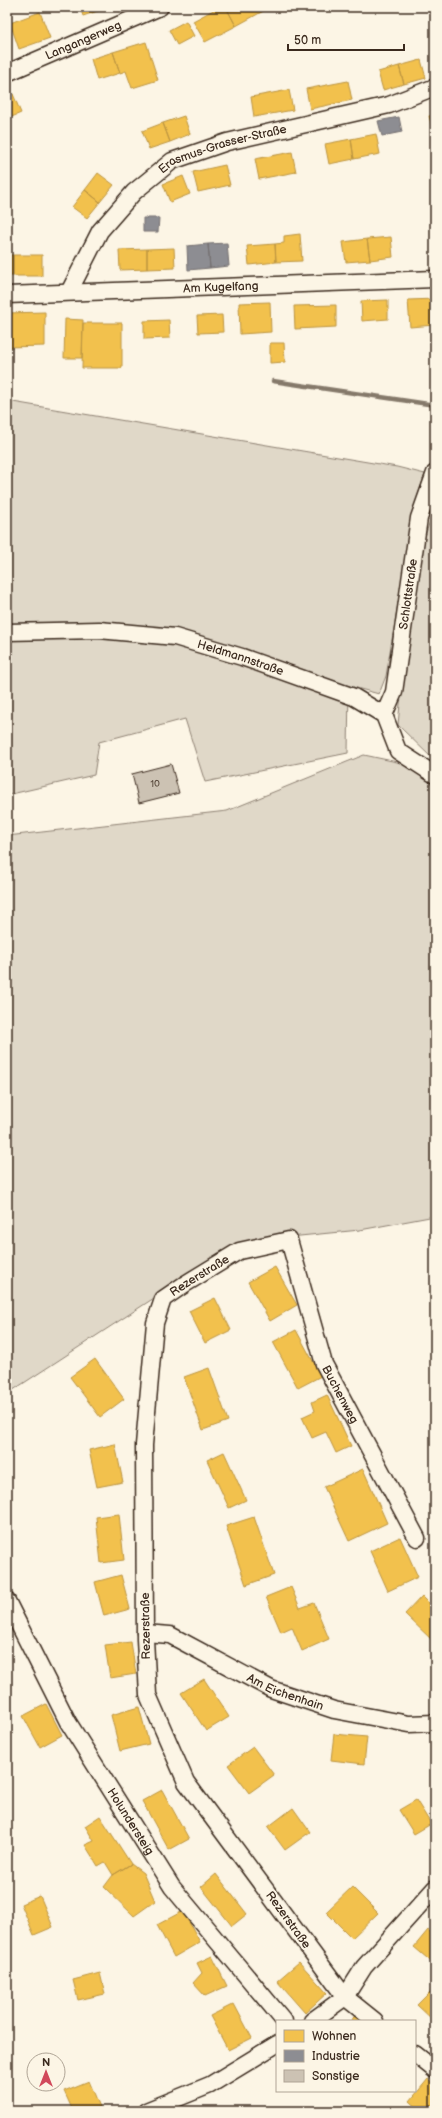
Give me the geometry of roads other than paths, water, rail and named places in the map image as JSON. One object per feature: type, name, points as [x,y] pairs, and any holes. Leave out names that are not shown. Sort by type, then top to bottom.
[{"type":"street","name":"Langangerweg","points":[[7,74],[141,12],[160,7]]},
{"type":"street","name":"Erasmus-Grasser-Straße","points":[[69,292],[100,231],[134,192],[172,161],[227,142],[389,105],[435,87]]},
{"type":"street","name":"Am Kugelfang","points":[[7,295],[435,279]]},
{"type":"street","name":"Schlottstraße","points":[[384,715],[394,692],[418,518],[435,473]]},
{"type":"street","name":"Heldmannstraße","points":[[7,632],[99,630],[175,637],[242,657],[354,697],[384,715]]},
{"type":"street","points":[[384,715],[398,751],[435,775]]},
{"type":"street","name":"Buchenweg","points":[[290,1240],[324,1364],[417,1538]]},
{"type":"street","name":"Rezerstraße","points":[[290,1240],[239,1251],[163,1299],[155,1323],[144,1445],[145,1633],[148,1695],[186,1782],[344,1996],[374,2020]]},
{"type":"street","name":"Holundersteig","points":[[7,1602],[68,1722],[172,1887],[283,2020]]},
{"type":"street","name":"Am Eichenhain","points":[[145,1633],[170,1634],[271,1690],[334,1710],[409,1724],[435,1723]]},
{"type":"street","points":[[313,2020],[344,1996],[364,1967],[435,1888]]},
{"type":"street","points":[[146,2111],[210,2085],[276,2045]]},
{"type":"street","points":[[416,2055],[435,2070]]},
{"type":"waterway","points":[[273,381],[435,405]]}]
